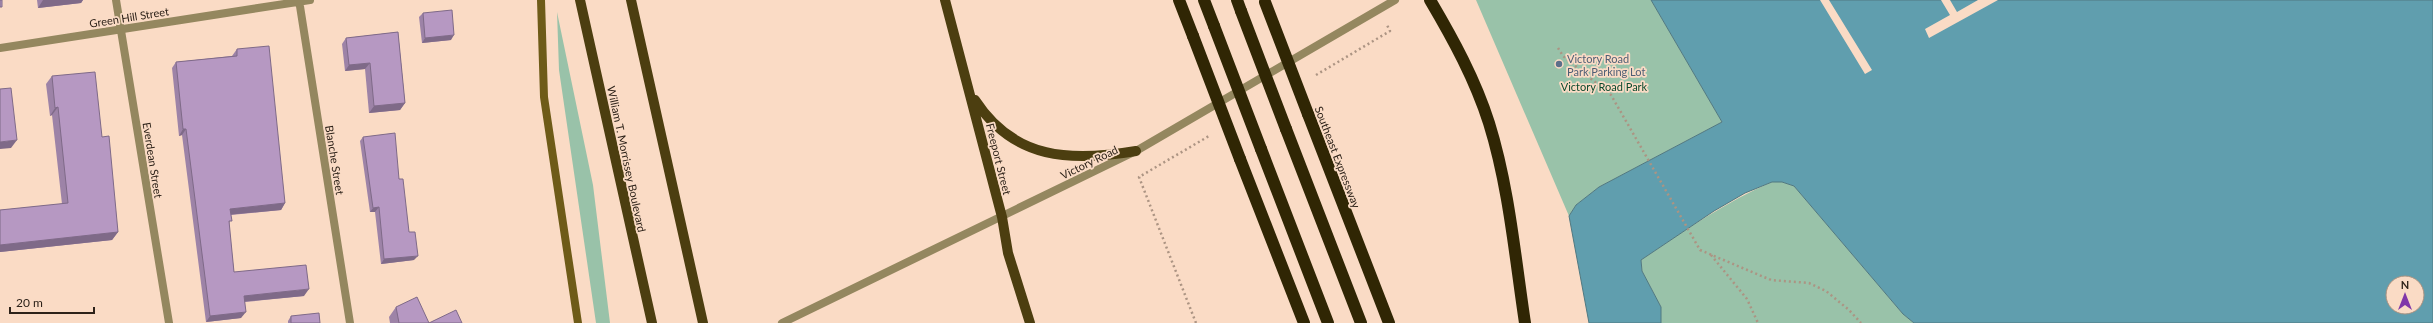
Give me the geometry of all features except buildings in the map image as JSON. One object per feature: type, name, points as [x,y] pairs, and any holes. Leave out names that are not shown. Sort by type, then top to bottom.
[{"type":"highway","points":[[1180,0],[1304,323]]},
{"type":"highway","points":[[1204,0],[1328,323]]},
{"type":"highway","points":[[1430,0],[1458,49],[1475,84],[1489,123],[1508,207],[1525,323]]},
{"type":"highway","name":"Southeast Expressway","points":[[1264,1],[1389,323]]},
{"type":"highway","points":[[1239,6],[1361,323]]},
{"type":"main road","points":[[541,0],[544,97],[578,323]]},
{"type":"main road","name":"William T. Morrissey Boulevard","points":[[580,0],[652,323]]},
{"type":"main road","points":[[631,0],[703,323]]},
{"type":"main road","name":"Freeport Street","points":[[945,0],[1002,217],[1008,254],[1030,323]]},
{"type":"main road","points":[[970,93],[984,114],[1005,134],[1042,152],[1088,158],[1136,150]]},
{"type":"street","name":"Everdean Street","points":[[116,0],[169,323]]},
{"type":"street","name":"Green Hill Street","points":[[0,48],[310,0]]},
{"type":"street","name":"Victory Road","points":[[782,323],[1002,217],[1136,150],[1395,0]]},
{"type":"street","name":"Blanche Street","points":[[299,1],[350,323]]},
{"type":"path","points":[[1558,48],[1563,56],[1611,95],[1700,250],[1771,280],[1809,283],[1826,291],[1849,310],[1861,323]]},
{"type":"path","points":[[1139,177],[1196,323]]},
{"type":"path","points":[[1711,255],[1747,299],[1758,323]]},
{"type":"green space","name":"Victory Road Park","points":[[1476,0],[1651,0],[1722,122],[1599,187],[1576,205],[1569,216]]},
{"type":"green space","points":[[557,12],[593,185],[610,323],[596,323],[559,70]]},
{"type":"green space","points":[[1772,182],[1782,182],[1794,186],[1903,314],[1914,323],[1661,323],[1661,307],[1642,271],[1641,260],[1721,208]]},
{"type":"water","points":[[1651,0],[2433,0],[2433,323],[1914,323],[1903,314],[1794,186],[1782,182],[1772,182],[1745,193],[1714,211],[1641,260],[1642,271],[1661,307],[1661,323],[1589,323],[1569,216],[1576,205],[1599,187],[1722,122]]},
{"type":"pier","points":[[1820,0],[1829,0],[1872,70],[1865,74]]},
{"type":"pier","points":[[1941,0],[1950,0],[1957,12],[1978,0],[1998,0],[1929,38],[1925,29],[1950,15]]},
{"type":"place","name":"Victory Road Park Parking Lot","points":[[1559,64]]}]
